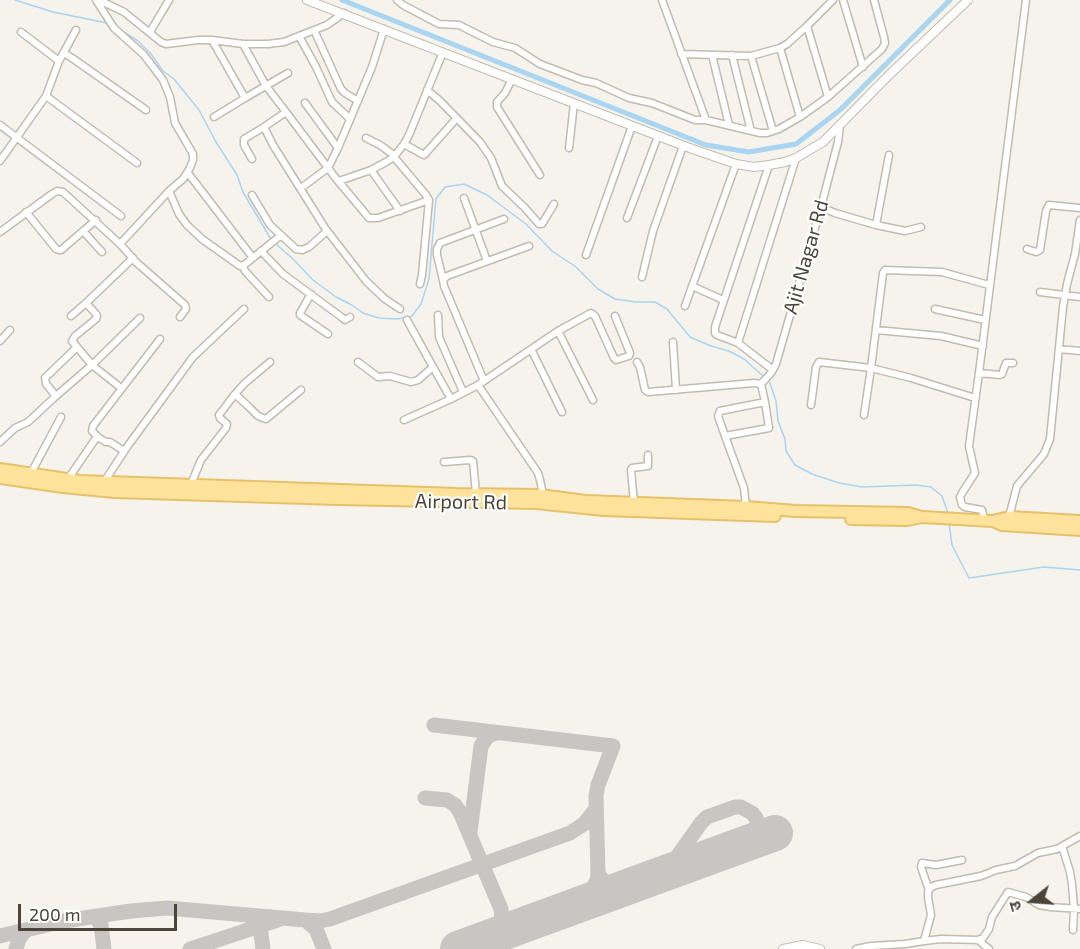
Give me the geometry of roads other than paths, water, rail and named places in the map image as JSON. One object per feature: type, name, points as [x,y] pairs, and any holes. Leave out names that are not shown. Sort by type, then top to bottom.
[{"type":"main road","points":[[0,469],[104,482],[540,495],[586,501],[796,511],[908,513],[925,517],[988,520],[1009,517],[1080,521]]},
{"type":"main road","name":"Airport Rd","points":[[0,478],[115,492],[536,503],[604,510],[737,516],[907,520],[925,517]]},
{"type":"main road","points":[[988,520],[1002,525],[1080,530]]},
{"type":"street","points":[[98,0],[114,28],[144,55],[163,80],[170,97],[175,123],[193,154],[188,173],[120,244]]},
{"type":"street","points":[[98,0],[124,12],[166,44],[198,40],[243,44],[284,42],[327,25],[344,14]]},
{"type":"street","points":[[150,32],[169,0]]},
{"type":"street","points":[[307,0],[683,146],[735,164],[754,167],[796,158],[824,142],[918,46],[968,0]]},
{"type":"street","points":[[397,0],[439,24],[459,25],[493,42],[515,48],[540,64],[596,83],[629,98],[652,103],[699,121],[706,120],[760,133],[786,127],[828,97],[882,49],[885,43],[874,0]]},
{"type":"street","points":[[662,0],[706,120]]},
{"type":"street","points":[[681,54],[751,56],[780,48],[807,26],[833,0]]},
{"type":"street","points":[[843,0],[863,67]]},
{"type":"street","points":[[988,520],[982,510],[965,507],[960,497],[975,473],[969,446],[1026,0]]},
{"type":"street","points":[[807,26],[828,97]]},
{"type":"street","points":[[301,188],[328,168],[372,67],[384,29]]},
{"type":"street","points":[[0,161],[46,96],[59,61],[76,30]]},
{"type":"street","points":[[314,30],[341,89],[357,101]]},
{"type":"street","points":[[21,32],[59,61]]},
{"type":"street","points":[[299,36],[332,102],[350,119]]},
{"type":"street","points":[[212,40],[245,98]]},
{"type":"street","points":[[243,44],[267,86],[369,219],[429,200]]},
{"type":"street","points":[[780,48],[800,117]]},
{"type":"street","points":[[339,181],[371,170],[394,157],[404,144],[443,52]]},
{"type":"street","points":[[64,53],[146,110]]},
{"type":"street","points":[[712,55],[729,125]]},
{"type":"street","points":[[732,55],[751,131]]},
{"type":"street","points":[[751,56],[773,131]]},
{"type":"street","points":[[214,117],[288,73]]},
{"type":"street","points":[[512,79],[497,102],[497,107],[540,175]]},
{"type":"street","points":[[427,90],[485,149],[502,186],[539,224],[542,224],[554,204]]},
{"type":"street","points":[[46,96],[137,163]]},
{"type":"street","points":[[305,103],[338,148]]},
{"type":"street","points":[[569,148],[574,103]]},
{"type":"street","points":[[252,159],[244,145],[244,139],[286,112]]},
{"type":"street","points":[[404,144],[424,155],[456,118]]},
{"type":"street","points":[[0,125],[121,216]]},
{"type":"street","name":"Ajit Nagar Rd","points":[[761,383],[772,372],[821,207],[838,142],[840,125]]},
{"type":"street","points":[[586,255],[632,126]]},
{"type":"street","points":[[264,128],[327,231],[366,281],[385,299],[400,309]]},
{"type":"street","points":[[627,218],[658,136]]},
{"type":"street","points":[[366,138],[380,145],[394,157],[429,200],[420,284]]},
{"type":"street","points":[[642,277],[652,231],[683,146]]},
{"type":"street","points":[[876,225],[889,155]]},
{"type":"street","points":[[738,344],[796,158]]},
{"type":"street","points":[[685,306],[735,164]]},
{"type":"street","points":[[769,165],[723,300],[715,333],[738,344],[772,372]]},
{"type":"street","points":[[371,170],[400,211]]},
{"type":"street","points":[[188,173],[254,258]]},
{"type":"street","points":[[0,231],[52,194],[57,191],[63,192],[96,220],[133,258],[185,305],[186,309],[180,317]]},
{"type":"street","points":[[169,191],[182,220],[193,231],[243,266],[269,297]]},
{"type":"street","points":[[252,195],[266,221],[279,237],[294,248],[302,250],[309,247],[327,231]]},
{"type":"street","points":[[464,198],[487,261]]},
{"type":"street","points":[[1027,249],[1036,252],[1040,250],[1049,205],[1080,208]]},
{"type":"street","points":[[821,207],[876,225],[905,231],[921,227]]},
{"type":"street","points":[[26,212],[58,250],[61,250],[96,220]]},
{"type":"street","points":[[504,219],[440,243],[437,255],[444,286],[481,383],[538,473],[542,484],[540,495]]},
{"type":"street","points":[[1009,517],[1017,486],[1048,446],[1052,428],[1065,295],[1080,220]]},
{"type":"street","points":[[83,231],[102,252]]},
{"type":"street","points":[[243,266],[279,237]]},
{"type":"street","points":[[443,280],[447,276],[529,246]]},
{"type":"street","points":[[261,251],[279,270],[345,320],[350,317]]},
{"type":"street","points":[[71,316],[133,258]]},
{"type":"street","points":[[864,415],[883,273],[886,269],[942,272],[989,285]]},
{"type":"street","points":[[692,286],[723,300]]},
{"type":"street","points":[[1040,292],[1080,297]]},
{"type":"street","points":[[311,294],[300,315],[328,334]]},
{"type":"street","points":[[86,303],[97,318],[72,339],[72,342],[92,365],[121,388]]},
{"type":"street","points":[[104,482],[193,357],[244,309]]},
{"type":"street","points":[[935,309],[985,320]]},
{"type":"street","points":[[404,420],[481,383],[558,331],[592,313],[614,358],[618,360],[628,356],[630,353],[615,316]]},
{"type":"street","points":[[438,315],[439,337],[463,392]]},
{"type":"street","points":[[0,442],[15,428],[28,422],[140,318]]},
{"type":"street","points":[[407,320],[451,399]]},
{"type":"street","points":[[0,341],[10,330]]},
{"type":"street","points":[[876,330],[941,336],[983,346]]},
{"type":"street","points":[[558,331],[593,400]]},
{"type":"street","points":[[124,451],[96,436],[92,431],[93,426],[160,339]]},
{"type":"street","points":[[673,342],[676,390]]},
{"type":"street","points":[[56,396],[45,384],[45,378],[77,347]]},
{"type":"street","points":[[531,349],[562,412]]},
{"type":"street","points":[[1059,349],[1080,351]]},
{"type":"street","points":[[191,484],[201,460],[226,428],[226,424],[219,415],[245,383],[270,362]]},
{"type":"street","points":[[358,362],[378,377],[390,376],[411,382],[418,380],[433,367]]},
{"type":"street","points":[[637,362],[646,391],[761,383],[769,428],[725,436]]},
{"type":"street","points":[[811,405],[818,362],[871,368],[975,398]]},
{"type":"street","points":[[979,373],[1000,375],[1005,364],[1013,363]]},
{"type":"street","points":[[235,394],[258,416],[266,419],[300,390]]},
{"type":"street","points":[[746,507],[744,488],[718,416],[720,411],[765,402]]},
{"type":"street","points":[[31,473],[61,417]]},
{"type":"street","points":[[68,479],[96,436]]},
{"type":"street","points":[[634,503],[631,470],[648,466],[648,455]]},
{"type":"street","points":[[444,462],[473,461],[476,494]]},
{"type":"street","points":[[929,890],[936,885],[1015,866],[1038,854],[1050,852],[1080,836]]},
{"type":"street","points":[[1062,846],[1077,909],[1073,930]]},
{"type":"street","points":[[924,941],[931,915],[929,890],[921,867],[922,863],[936,865],[962,860]]},
{"type":"street","points":[[856,949],[924,941],[978,940],[987,934],[992,917],[1008,892],[1026,897],[1039,905],[1077,909]]},
{"type":"street","points":[[978,940],[989,949]]},
{"type":"street","points":[[783,949],[811,946],[820,949]]},
{"type":"waterway","points":[[15,0],[53,12],[107,23]]},
{"type":"waterway","points":[[342,0],[706,145],[749,152],[796,144],[840,110],[950,0]]},
{"type":"waterway","points":[[122,31],[138,41],[151,54],[163,71],[174,79],[199,110],[272,241]]},
{"type":"waterway","points":[[276,244],[313,280],[363,313],[379,318],[397,319],[412,316],[421,304],[429,279],[436,199],[445,187],[464,184],[487,195],[526,224],[552,251],[576,267],[598,289],[615,299],[655,302],[667,309],[690,337],[744,359],[764,377]]},
{"type":"waterway","points":[[767,381],[770,383],[776,401],[778,421],[785,439],[786,451],[795,465],[812,474],[839,483],[862,487],[916,485],[931,487],[942,496],[948,513]]},
{"type":"waterway","points":[[949,523],[952,545],[969,578],[1044,567],[1080,570]]}]
